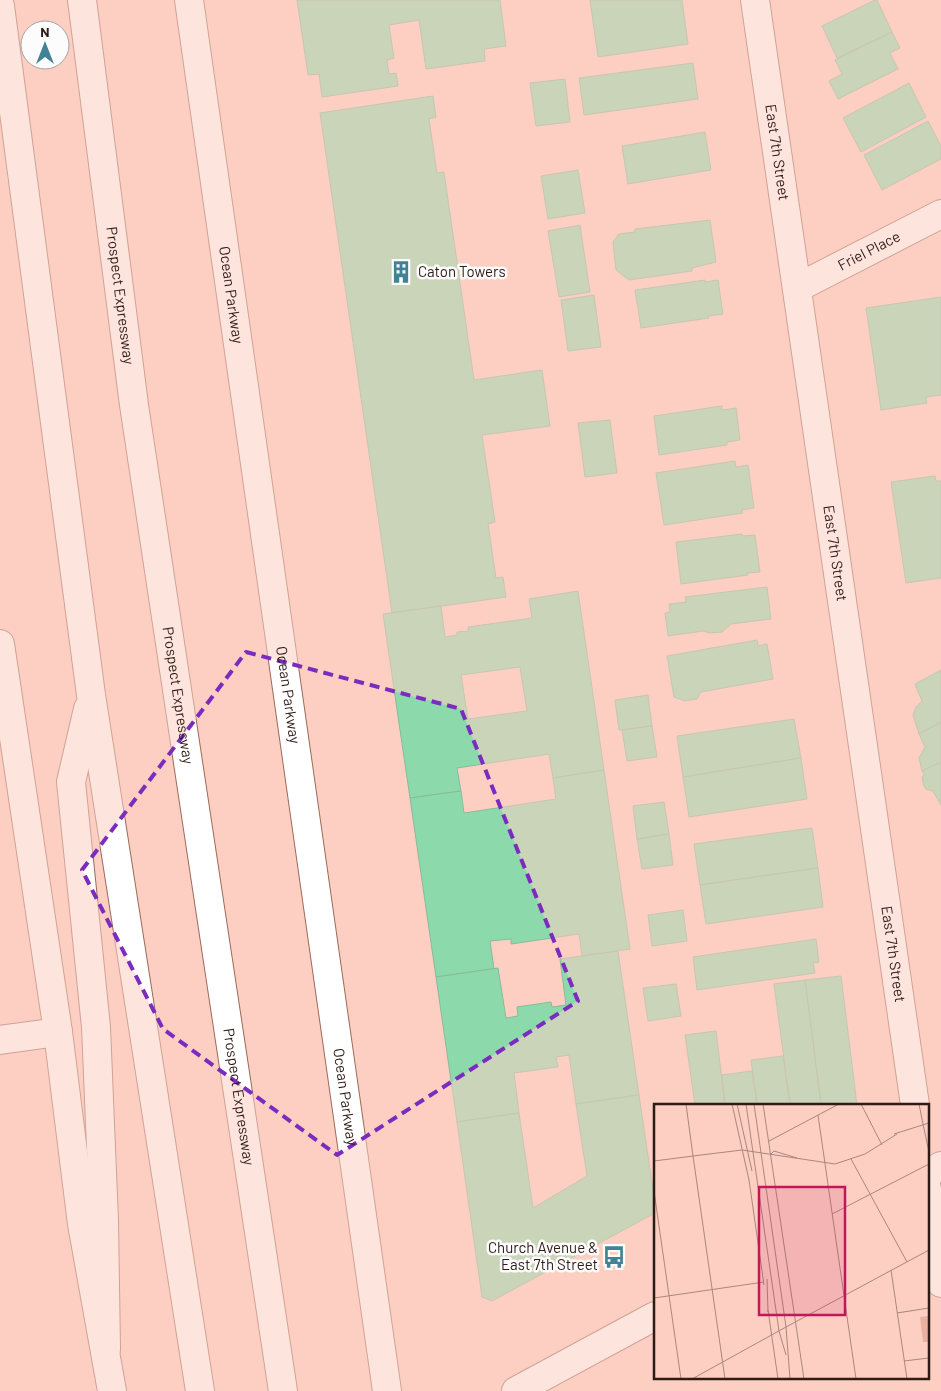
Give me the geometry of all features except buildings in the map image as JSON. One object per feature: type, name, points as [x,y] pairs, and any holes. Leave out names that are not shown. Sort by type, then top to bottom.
[{"type":"main road","name":"Prospect Expressway","points":[[82,0],[134,405],[283,1391]]},
{"type":"main road","name":"Ocean Parkway","points":[[189,0],[387,1391]]},
{"type":"main road","name":"East 7th Street","points":[[755,0],[915,1104]]},
{"type":"main road","points":[[0,6],[92,695],[200,1391]]},
{"type":"main road","points":[[0,81],[15,112]]},
{"type":"main road","name":"Friel Place","points":[[797,288],[941,214]]},
{"type":"main road","points":[[0,644],[58,1032],[82,1224],[106,1349],[112,1391]]},
{"type":"main road","points":[[92,695],[71,782],[96,1027],[104,1220],[106,1349]]},
{"type":"main road","points":[[0,1040],[58,1032]]},
{"type":"main road","points":[[928,1173],[941,1166]]},
{"type":"main road","points":[[928,1196],[941,1283]]},
{"type":"main road","points":[[516,1391],[654,1317]]},
{"type":"highlighted area","points":[[246,652],[461,709],[578,1001],[337,1155],[163,1029],[82,870]]},
{"type":"place","name":"Caton Towers","points":[[401,272]]},
{"type":"place","name":"Church Avenue & East 7th Street","points":[[614,1257]]}]
